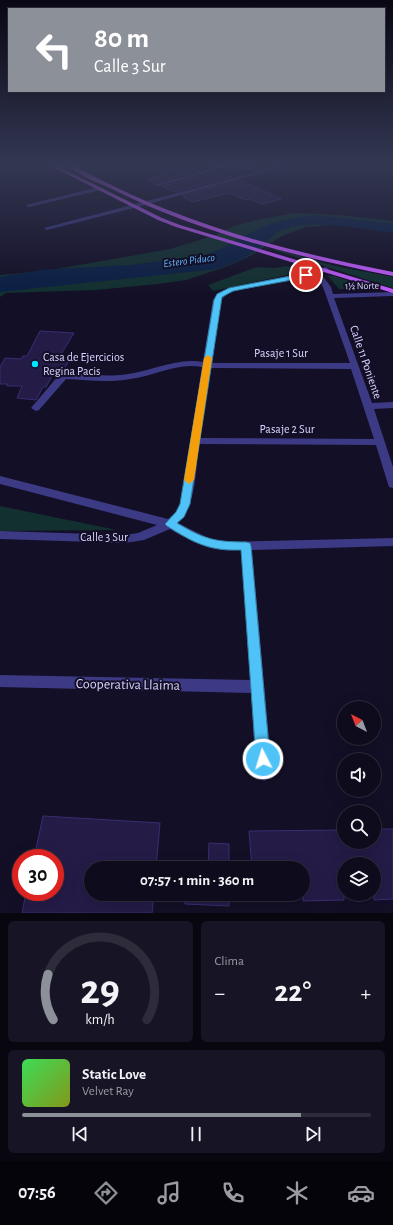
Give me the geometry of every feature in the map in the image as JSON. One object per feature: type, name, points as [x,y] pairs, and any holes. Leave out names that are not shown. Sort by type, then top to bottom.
[{"type":"main road","points":[[139,209],[178,226],[326,269],[393,291]]},
{"type":"main road","points":[[162,209],[191,220],[286,250],[336,263],[393,274]]},
{"type":"street","points":[[47,228],[124,209]]},
{"type":"street","points":[[170,524],[180,515],[185,504],[217,300],[220,295],[243,287],[317,274],[326,269]]},
{"type":"street","name":"Calle 11 Poniente","points":[[317,274],[327,287],[369,406],[393,484]]},
{"type":"street","name":"1½ Norte","points":[[330,296],[393,294]]},
{"type":"street","name":"Pasaje 1 Sur","points":[[36,408],[62,377],[65,376],[127,377],[184,363],[197,362],[207,365],[355,366]]},
{"type":"street","points":[[369,406],[393,405]]},
{"type":"street","name":"Pasaje 2 Sur","points":[[195,441],[379,442]]},
{"type":"street","points":[[0,480],[170,524],[206,542],[222,546],[393,542]]},
{"type":"street","name":"Calle 3 Sur","points":[[0,535],[125,539],[140,537],[170,524]]},
{"type":"street","points":[[246,546],[264,773]]},
{"type":"street","name":"Cooperativa Llaima","points":[[0,681],[257,687]]},
{"type":"green space","points":[[294,213],[339,215],[393,221],[393,231],[333,225],[306,227],[282,236],[250,256],[228,266],[186,280],[96,290],[6,293],[0,297],[0,275],[45,271],[170,249],[216,235],[234,226],[256,220]]},
{"type":"green space","points":[[275,249],[335,266],[393,277],[393,288],[274,250]]},
{"type":"green space","points":[[287,266],[305,271],[213,291],[208,285],[257,267],[275,268]]},
{"type":"green space","points":[[328,276],[334,276],[374,289],[339,289]]},
{"type":"green space","points":[[0,506],[117,530],[0,531]]},
{"type":"water","name":"Estero Piduco","points":[[316,215],[393,224],[393,233],[319,224],[291,227],[279,231],[253,252],[217,269],[0,292],[0,277],[41,270],[130,265],[201,256],[218,250],[258,229],[276,222]]},
{"type":"building","name":"Casa de Ejercicios Regina Pacis","points":[[40,331],[74,333],[58,359],[69,360],[63,372],[54,372],[46,387],[43,387],[36,400],[17,398],[22,386],[7,386],[7,384],[0,384],[0,367],[5,358],[21,359],[23,356],[27,356]]},
{"type":"building","points":[[43,816],[160,823],[157,861],[84,861],[84,901],[153,901],[152,913],[22,913],[24,901],[64,901],[64,849],[36,849]]},
{"type":"building","points":[[381,829],[393,829],[393,899],[381,900],[381,857],[337,857],[337,900],[310,901],[310,861],[251,861],[249,831],[337,830],[337,849],[381,849]]},
{"type":"building","points":[[209,843],[229,844],[229,861],[208,861]]},
{"type":"building","points":[[185,901],[229,901],[229,906],[185,904]]},
{"type":"slow traffic","points":[[189,480],[208,358]]},
{"type":"place","name":"Casa de Ejercicios Regina Pacis","points":[[35,364]]},
{"type":"route","points":[[263,759],[246,546],[222,546],[206,542],[170,524],[180,515],[185,504],[217,300],[224,292],[231,290],[306,275]]}]
